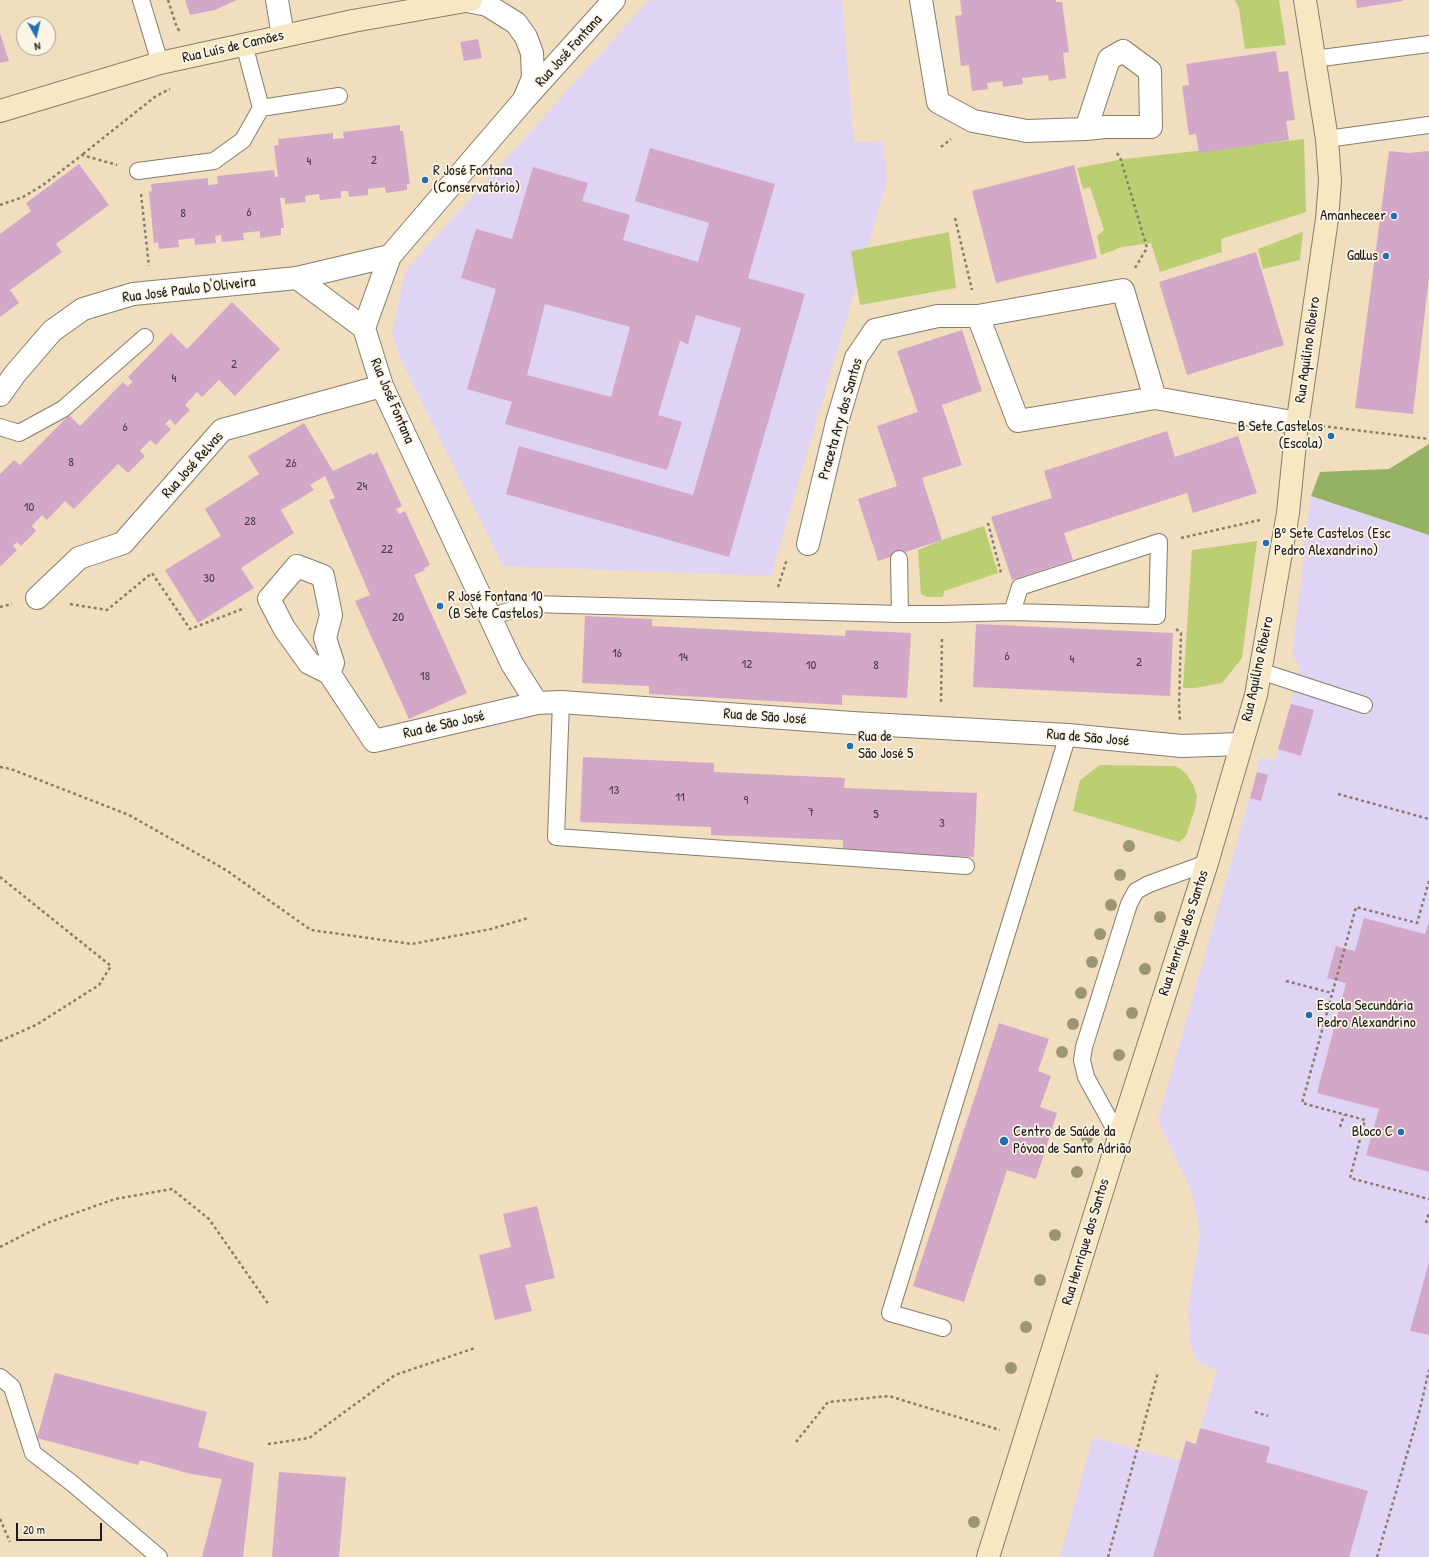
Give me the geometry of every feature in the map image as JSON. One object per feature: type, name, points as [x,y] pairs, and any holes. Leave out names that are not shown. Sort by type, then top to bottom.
[{"type":"street","points":[[277,0],[283,36]]},
{"type":"street","name":"Rua Luís de Camões","points":[[0,111],[160,64],[244,44],[469,0]]},
{"type":"street","name":"Rua José Fontana","points":[[469,0],[487,4],[516,23],[526,37],[532,53],[533,78],[523,101]]},
{"type":"street","name":"Rua José Fontana","points":[[537,703],[512,664],[382,386],[364,328],[390,256],[523,101],[614,0]]},
{"type":"street","points":[[921,0],[938,102],[973,121],[1027,131],[1095,128]]},
{"type":"street","name":"Rua Aquilino Ribeiro","points":[[1241,744],[1256,695],[1288,513],[1298,423],[1327,219],[1330,181],[1327,139],[1305,0]]},
{"type":"street","name":"Rua José Paulo D'Oliveira","points":[[0,395],[15,374],[52,332],[83,309],[134,294],[297,278],[390,256]]},
{"type":"street","points":[[297,278],[364,328]]},
{"type":"street","points":[[1123,290],[1155,398]]},
{"type":"street","name":"Praceta Ary dos Santos","points":[[808,544],[837,422],[856,358],[875,330],[938,316],[978,316],[1123,290]]},
{"type":"street","points":[[978,316],[1018,421],[1155,398],[1298,423]]},
{"type":"street","name":"Rua José Relvas","points":[[37,598],[79,558],[124,543],[222,430],[382,386]]},
{"type":"street","points":[[269,599],[297,566],[323,576],[331,615],[325,638],[333,663],[329,673]]},
{"type":"street","name":"Rua de São José","points":[[269,599],[284,628],[309,663],[329,673],[374,741],[537,703],[561,702],[852,723],[1068,735],[1182,746],[1241,744]]},
{"type":"street","name":"Rua Henrique dos Santos","points":[[988,1557],[1206,863],[1241,744]]},
{"type":"lane","points":[[141,0],[160,64]]},
{"type":"lane","points":[[138,170],[214,161],[243,140],[261,108],[244,44]]},
{"type":"lane","points":[[1314,59],[1429,44]]},
{"type":"lane","points":[[261,108],[340,96]]},
{"type":"lane","points":[[1327,139],[1429,125]]},
{"type":"lane","points":[[0,427],[19,433],[63,409],[145,337]]},
{"type":"lane","points":[[490,617],[531,604],[900,614],[1012,612],[1158,616],[1159,542],[1020,587],[1012,612]]},
{"type":"lane","points":[[899,559],[900,614]]},
{"type":"lane","points":[[1260,671],[1364,705]]},
{"type":"lane","points":[[561,702],[556,837],[966,866]]},
{"type":"lane","points":[[943,1328],[890,1313],[1068,735]]},
{"type":"lane","points":[[1119,1137],[1086,1077],[1082,1060],[1084,1047],[1129,904],[1136,891],[1149,884],[1206,863]]},
{"type":"lane","points":[[0,1377],[12,1387],[34,1453],[159,1557]]},
{"type":"path","points":[[0,205],[23,197],[42,185],[156,96],[175,87]]},
{"type":"path","points":[[1095,128],[1121,160],[1147,248],[1123,290]]},
{"type":"path","points":[[82,155],[138,170],[151,292]]},
{"type":"path","points":[[956,218],[978,316]]},
{"type":"path","points":[[1298,423],[1429,439]]},
{"type":"path","points":[[1159,542],[1288,513]]},
{"type":"path","points":[[988,523],[1012,612]]},
{"type":"path","points":[[771,611],[788,556],[808,544]]},
{"type":"path","points":[[37,598],[107,610],[152,573],[190,629],[269,599]]},
{"type":"path","points":[[940,728],[943,614]]},
{"type":"path","points":[[1179,708],[1181,633]]},
{"type":"path","points":[[0,767],[11,769],[129,815],[226,870],[311,930],[412,944],[490,929],[528,918]]},
{"type":"path","points":[[1338,794],[1429,819]]},
{"type":"path","points":[[0,878],[111,966],[98,985],[36,1025],[0,1041]]},
{"type":"path","points":[[1429,881],[1417,923],[1356,907],[1302,1104],[1365,1120],[1350,1178],[1429,1200]]},
{"type":"path","points":[[1286,981],[1332,993]]},
{"type":"path","points":[[1340,1127],[1344,1115]]},
{"type":"path","points":[[0,1246],[46,1223],[115,1199],[172,1189],[209,1219],[269,1305]]},
{"type":"path","points":[[1426,1223],[1429,1212]]},
{"type":"path","points":[[268,1444],[309,1438],[395,1375],[475,1348]]},
{"type":"path","points":[[1377,1557],[1429,1370]]},
{"type":"path","points":[[1108,1557],[1158,1372]]},
{"type":"path","points":[[796,1442],[828,1402],[889,1396],[1025,1438]]},
{"type":"path","points":[[1255,1412],[1268,1416]]},
{"type":"path","points":[[0,1519],[10,1542]]},
{"type":"shaded area","points":[[658,0],[842,0],[854,142],[883,141],[887,181],[771,576],[503,566],[400,358],[392,331],[406,270],[647,2]]},
{"type":"shaded area","name":"Escola Secundária Pedro Alexandrino","points":[[1311,496],[1429,535],[1429,1557],[1060,1557],[1093,1437],[1180,1461],[1186,1441],[1196,1444],[1217,1370],[1198,1363],[1190,1343],[1188,1308],[1200,1233],[1192,1192],[1158,1120],[1261,757],[1275,761],[1296,684],[1300,667],[1292,655]]},
{"type":"green space","points":[[1235,0],[1279,0],[1286,45],[1245,49],[1239,9]]},
{"type":"green space","points":[[1304,139],[1306,212],[1221,239],[1222,252],[1160,272],[1151,243],[1122,247],[1101,255],[1097,236],[1104,230],[1090,187],[1083,189],[1077,168],[1124,159]]},
{"type":"green space","points":[[949,232],[956,288],[860,305],[851,251]]},
{"type":"green space","points":[[1303,232],[1300,260],[1263,269],[1258,249]]},
{"type":"green space","points":[[1429,444],[1429,535],[1311,496],[1320,472],[1389,469]]},
{"type":"green space","points":[[984,526],[998,573],[944,591],[943,597],[927,597],[921,594],[918,550]]},
{"type":"green space","points":[[1257,541],[1242,658],[1222,683],[1196,688],[1183,688],[1192,550]]},
{"type":"green space","points":[[1100,765],[1174,766],[1181,769],[1193,784],[1197,796],[1195,809],[1186,836],[1179,842],[1073,811],[1080,780]]},
{"type":"building","points":[[185,0],[237,0],[215,10],[190,15]]},
{"type":"building","points":[[960,0],[1056,0],[1056,2],[1062,2],[1069,52],[1063,53],[1066,78],[1049,81],[1048,75],[1022,78],[1023,84],[1003,87],[1002,81],[987,83],[988,89],[972,91],[969,65],[961,66],[955,16],[962,15]]},
{"type":"building","points":[[1356,0],[1403,0],[1403,1],[1357,8]]},
{"type":"building","points":[[0,33],[9,61],[0,63]]},
{"type":"building","points":[[478,39],[482,58],[464,61],[460,42]]},
{"type":"building","points":[[1276,51],[1279,72],[1288,71],[1295,120],[1286,121],[1289,140],[1199,153],[1196,134],[1189,135],[1182,86],[1189,85],[1186,64]]},
{"type":"building","points":[[400,125],[400,131],[403,131],[410,184],[407,184],[407,190],[386,193],[385,187],[368,189],[368,195],[349,197],[348,191],[341,191],[341,198],[320,200],[319,194],[305,196],[306,202],[285,204],[285,198],[280,198],[284,228],[281,228],[281,235],[260,238],[260,231],[243,233],[244,240],[222,242],[221,235],[215,236],[216,243],[195,245],[194,238],[178,240],[179,247],[159,249],[158,242],[154,243],[149,192],[152,191],[151,184],[208,178],[208,185],[218,184],[217,176],[274,170],[275,177],[278,177],[274,146],[279,145],[278,139],[333,133],[333,139],[344,138],[343,132]]},
{"type":"building","points":[[650,148],[775,184],[748,278],[805,294],[729,557],[506,494],[519,446],[693,495],[741,328],[696,315],[688,344],[680,341],[658,415],[682,422],[667,470],[505,424],[512,402],[467,389],[496,289],[461,278],[476,229],[512,239],[533,167],[588,183],[582,201],[630,215],[623,240],[698,262],[709,223],[635,201]],"holes":[[[545,304],[630,327],[611,397],[527,375]]]},
{"type":"building","points":[[1389,151],[1409,153],[1429,151],[1429,277],[1413,414],[1355,408]]},
{"type":"building","points":[[79,164],[109,205],[56,244],[62,252],[10,290],[19,303],[0,317],[0,234],[31,211],[26,203]]},
{"type":"building","points":[[1074,165],[1097,258],[996,283],[972,191]]},
{"type":"building","points":[[1256,252],[1284,345],[1187,375],[1159,282]]},
{"type":"building","points":[[232,302],[280,349],[235,396],[219,380],[202,397],[197,392],[185,405],[190,410],[175,425],[170,419],[165,424],[171,429],[156,445],[150,440],[140,451],[145,456],[128,473],[118,464],[74,509],[65,501],[47,520],[42,515],[32,526],[36,531],[21,546],[17,542],[13,546],[17,550],[1,566],[0,474],[14,460],[20,465],[69,415],[80,426],[123,382],[128,387],[133,382],[128,377],[171,333],[187,349]]},
{"type":"building","points":[[962,330],[982,391],[942,405],[962,465],[922,478],[942,540],[878,561],[858,499],[897,486],[877,426],[918,412],[897,351]]},
{"type":"building","points":[[304,423],[333,471],[371,453],[372,455],[377,452],[402,506],[396,509],[399,514],[405,511],[430,565],[424,568],[425,570],[414,575],[467,693],[409,719],[355,601],[370,595],[329,500],[335,498],[325,476],[310,485],[314,490],[281,510],[294,533],[241,568],[254,588],[198,623],[165,570],[221,536],[205,509],[259,474],[248,456]]},
{"type":"building","points":[[1167,431],[1175,457],[1238,436],[1257,493],[1193,513],[1187,493],[1064,533],[1073,560],[1012,580],[991,517],[1052,498],[1044,471]]},
{"type":"building","points":[[585,616],[652,619],[652,626],[845,636],[846,630],[911,633],[907,698],[842,695],[842,705],[649,694],[649,686],[582,683]]},
{"type":"building","points":[[976,624],[1173,633],[1170,696],[973,687]]},
{"type":"building","points":[[1291,704],[1314,710],[1301,756],[1278,749]]},
{"type":"building","points":[[583,757],[714,763],[714,772],[845,778],[844,788],[977,793],[974,857],[843,852],[843,840],[711,835],[711,827],[580,822]]},
{"type":"building","points":[[1257,772],[1268,775],[1261,801],[1250,798]]},
{"type":"building","points":[[1364,918],[1425,934],[1429,922],[1429,1172],[1366,1155],[1379,1109],[1317,1093],[1346,983],[1327,978],[1336,946],[1355,951]]},
{"type":"building","name":"Centro de Saúde da Póvoa de Santo Adrião","points":[[999,1023],[1049,1039],[1038,1071],[1051,1076],[1040,1107],[1057,1113],[1036,1179],[1007,1170],[964,1302],[913,1286]]},
{"type":"building","points":[[537,1206],[555,1278],[525,1285],[532,1311],[495,1320],[479,1255],[511,1247],[503,1214]]},
{"type":"building","points":[[1429,1262],[1429,1335],[1410,1331]]},
{"type":"building","points":[[55,1373],[207,1412],[198,1447],[254,1463],[243,1557],[202,1557],[222,1479],[191,1474],[140,1460],[138,1465],[37,1438]]},
{"type":"building","points":[[1200,1428],[1270,1447],[1266,1462],[1368,1491],[1349,1557],[1153,1557],[1186,1441],[1196,1444]]},
{"type":"building","points":[[279,1472],[346,1477],[339,1557],[272,1557]]},
{"type":"place","name":"R José Fontana (Conservatório)","points":[[425,180]]},
{"type":"place","name":"Amanheceer","points":[[1394,216]]},
{"type":"place","name":"Gallus","points":[[1386,256]]},
{"type":"place","name":"B Sete Castelos (Escola)","points":[[1331,436]]},
{"type":"place","name":"Bº Sete Castelos (Esc Pedro Alexandrino)","points":[[1266,543]]},
{"type":"place","name":"R José Fontana 10 (B Sete Castelos)","points":[[440,606]]},
{"type":"place","name":"Rua de São José 5","points":[[850,746]]},
{"type":"place","name":"Escola Secundária Pedro Alexandrino","points":[[1309,1015]]},
{"type":"place","name":"Bloco C","points":[[1401,1132]]},
{"type":"place","name":"Centro de Saúde da Póvoa de Santo Adrião","points":[[1004,1141]]}]
